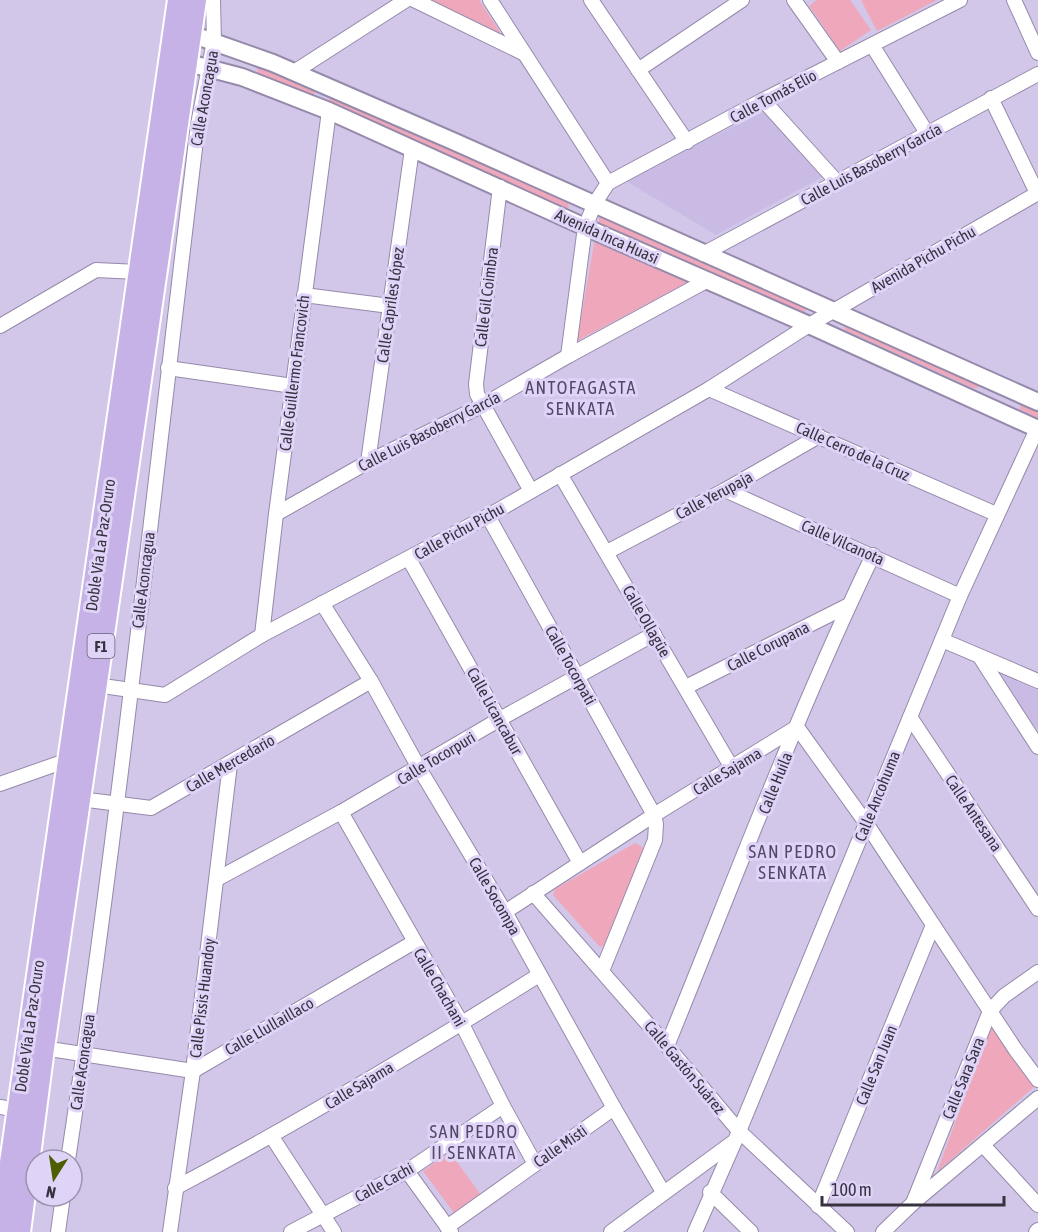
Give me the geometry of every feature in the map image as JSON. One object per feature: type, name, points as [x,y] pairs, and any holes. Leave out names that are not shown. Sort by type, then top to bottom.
[{"type":"highway","name":"Doble Vía La Paz-Oruro","points":[[19,1232],[96,685],[179,60],[179,0]]},
{"type":"highway","name":"Doble Vía La Paz-Oruro","points":[[1,1232],[9,1109],[68,760],[139,272],[179,60],[190,34],[195,0]]},
{"type":"street","name":"Calle Aconcagua","points":[[70,1148],[116,805],[198,124],[214,41],[213,0]]},
{"type":"street","points":[[294,72],[406,0]]},
{"type":"street","points":[[414,0],[525,54]]},
{"type":"street","points":[[490,0],[608,183]]},
{"type":"street","points":[[591,0],[687,142]]},
{"type":"street","points":[[638,70],[742,0]]},
{"type":"street","points":[[794,0],[838,62]]},
{"type":"street","name":"Calle Tomás Elio","points":[[568,356],[585,227],[595,203],[608,183],[960,0]]},
{"type":"street","points":[[1014,0],[1032,26],[1038,52]]},
{"type":"street","name":"Avenida Inca Huasi","points":[[190,34],[214,41],[322,84],[595,203],[703,254],[1038,402]]},
{"type":"street","points":[[872,45],[927,133]]},
{"type":"street","name":"Avenida Inca Huasi","points":[[179,60],[242,77],[322,108],[1038,429]]},
{"type":"street","name":"Calle Luis Basoberry García","points":[[703,254],[1038,74]]},
{"type":"street","points":[[322,84],[322,108]]},
{"type":"street","points":[[991,99],[1038,193]]},
{"type":"street","points":[[764,100],[837,182]]},
{"type":"street","name":"Calle Guillermo Francovich","points":[[262,636],[304,295],[322,108]]},
{"type":"street","name":"Calle Capriles López","points":[[368,462],[412,149]]},
{"type":"street","name":"Calle Gil Coimbra","points":[[500,187],[476,384],[477,394],[531,491]]},
{"type":"street","name":"Avenida Pichu Pichu","points":[[808,325],[1038,193]]},
{"type":"street","points":[[0,326],[96,270],[139,272]]},
{"type":"street","name":"Calle Luis Basoberry García","points":[[276,514],[368,462],[483,405],[708,280]]},
{"type":"street","points":[[304,295],[390,306]]},
{"type":"street","name":"Calle Pichu Pichu","points":[[96,685],[165,695],[262,636],[488,516],[709,389],[808,325]]},
{"type":"street","points":[[168,368],[293,386]]},
{"type":"street","points":[[994,410],[1003,386]]},
{"type":"street","name":"Calle Cerro de la Cruz","points":[[709,389],[996,514]]},
{"type":"street","name":"Calle Ancohuma","points":[[694,1232],[737,1136],[960,596],[996,514],[1038,429]]},
{"type":"street","name":"Calle Yerupaja","points":[[607,552],[725,490],[819,436]]},
{"type":"street","name":"Calle Ollagüe","points":[[561,474],[732,768]]},
{"type":"street","name":"Calle Vilcanota","points":[[725,490],[960,596]]},
{"type":"street","name":"Calle Tocorpati","points":[[488,516],[654,815]]},
{"type":"street","name":"Calle Huila","points":[[667,1046],[797,727],[849,604],[873,555]]},
{"type":"street","name":"Calle Licancabur","points":[[409,559],[580,863]]},
{"type":"street","name":"Calle Socompa","points":[[322,603],[371,681],[419,768],[505,912],[663,1192]]},
{"type":"street","name":"Calle Corupana","points":[[686,687],[849,604]]},
{"type":"street","name":"Calle Tocorpuri","points":[[217,879],[341,813],[500,719],[654,634]]},
{"type":"street","points":[[942,640],[980,657],[1036,676]]},
{"type":"street","points":[[980,657],[1038,747]]},
{"type":"street","name":"Calle Mercedario","points":[[80,799],[151,808],[371,681]]},
{"type":"street","name":"Calle Antesana","points":[[910,717],[1038,909]]},
{"type":"street","points":[[797,727],[866,823],[1038,1080]]},
{"type":"street","name":"Calle Sajama","points":[[505,912],[654,815],[797,727]]},
{"type":"street","points":[[0,784],[68,760]]},
{"type":"street","name":"Calle Pissis Huandoy","points":[[170,1232],[193,1071],[230,764]]},
{"type":"street","name":"Calle Chachani","points":[[341,813],[462,1024],[535,1164]]},
{"type":"street","points":[[602,971],[655,840],[654,815]]},
{"type":"street","name":"Calle Gastón Suárez","points":[[533,893],[667,1046],[737,1136],[847,1232]]},
{"type":"street","name":"Calle San Juan","points":[[818,1206],[933,925]]},
{"type":"street","name":"Calle Llullaillaco","points":[[193,1071],[414,942]]},
{"type":"street","name":"Calle Sara Sara","points":[[913,1203],[990,1011],[1004,996],[1038,972]]},
{"type":"street","name":"Calle Sajama","points":[[175,1188],[272,1137],[462,1024],[539,975]]},
{"type":"street","points":[[44,1048],[193,1071]]},
{"type":"street","points":[[883,1232],[913,1203],[1038,1098]]},
{"type":"street","name":"Calle Cachi","points":[[291,1232],[407,1171],[503,1106]]},
{"type":"street","name":"Calle Misti","points":[[449,1229],[614,1108]]},
{"type":"street","points":[[611,1232],[737,1136]]},
{"type":"street","points":[[272,1137],[334,1232]]},
{"type":"street","points":[[983,1145],[1038,1205]]},
{"type":"street","points":[[407,1171],[449,1229]]},
{"type":"street","points":[[710,1192],[751,1232]]},
{"type":"street","points":[[58,1232],[61,1208]]},
{"type":"shaded area","points":[[434,0],[479,0],[500,32],[497,36],[431,2]]},
{"type":"shaded area","points":[[817,0],[850,0],[871,30],[840,51],[809,6]]},
{"type":"shaded area","points":[[861,0],[937,0],[877,31]]},
{"type":"shaded area","points":[[263,66],[313,87],[315,93],[310,96],[258,74],[257,68]]},
{"type":"shaded area","points":[[334,97],[567,200],[569,208],[562,209],[330,104],[329,99]]},
{"type":"shaded area","points":[[763,112],[824,176],[716,235],[624,180]]},
{"type":"shaded area","points":[[599,216],[805,305],[806,309],[801,313],[599,223]]},
{"type":"shaded area","points":[[595,238],[690,281],[577,341]]},
{"type":"shaded area","points":[[844,325],[979,382],[979,385],[973,388],[845,330]]},
{"type":"shaded area","points":[[1025,403],[1038,409],[1038,419],[1020,409],[1021,404]]},
{"type":"shaded area","points":[[999,674],[1038,690],[1038,731]]},
{"type":"shaded area","points":[[635,843],[642,847],[644,852],[606,945],[600,947],[553,895],[555,889]]},
{"type":"shaded area","points":[[991,1025],[1034,1087],[937,1172]]},
{"type":"shaded area","points":[[450,1152],[480,1194],[454,1213],[423,1171]]},
{"type":"district","name":"ANTOFAGASTA SENKATA","points":[[581,397]]},
{"type":"district","name":"SAN PEDRO SENKATA","points":[[793,861]]},
{"type":"district","name":"SAN PEDRO II SENKATA","points":[[474,1141]]}]
